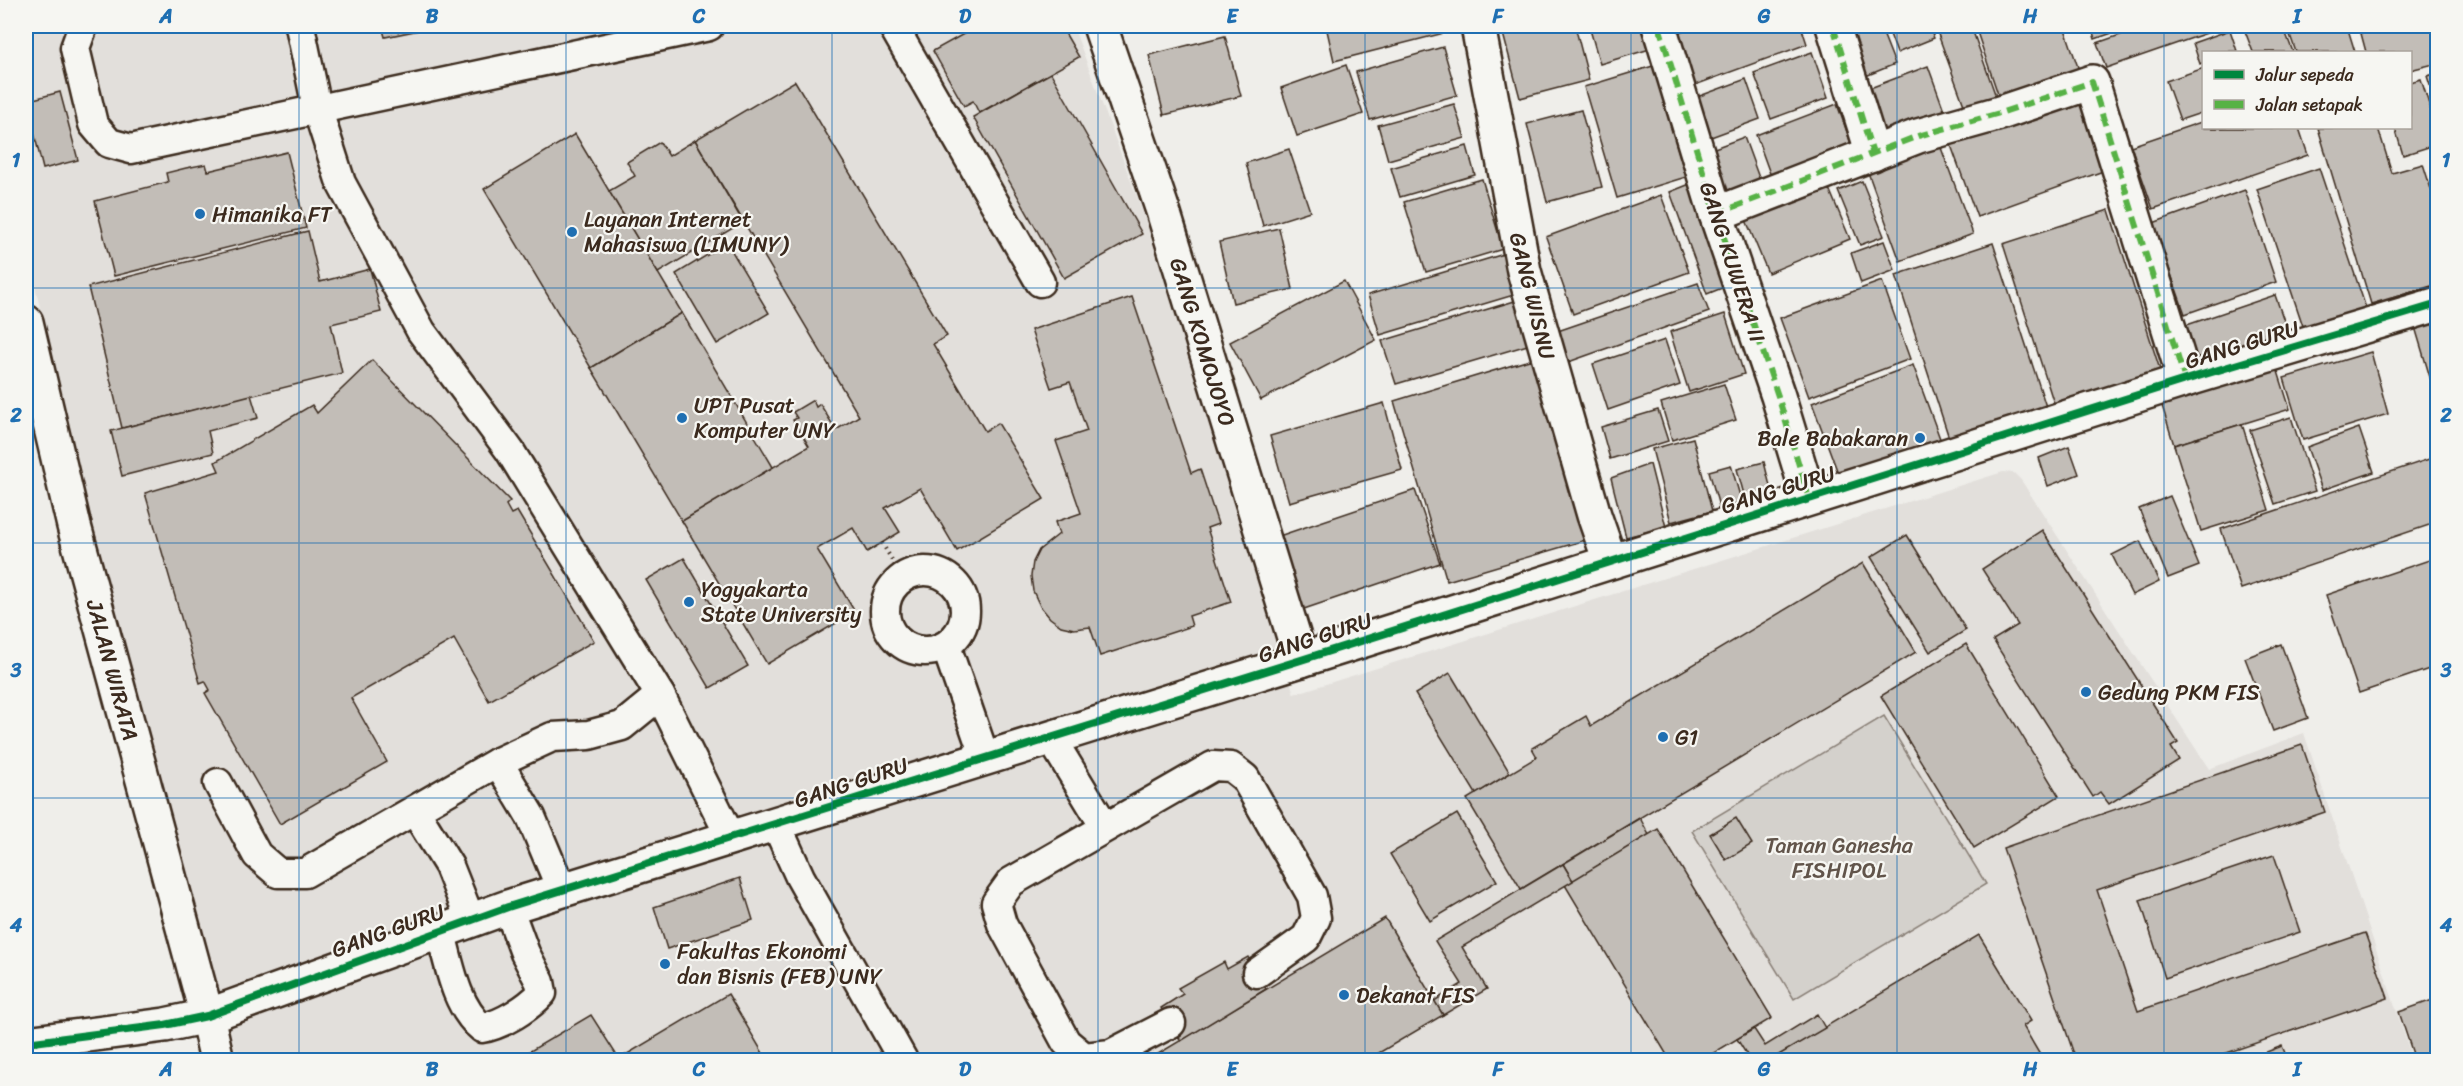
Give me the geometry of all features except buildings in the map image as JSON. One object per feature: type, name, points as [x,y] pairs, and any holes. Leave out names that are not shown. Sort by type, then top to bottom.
[{"type":"street","name":"GANG KOMOJOYO","points":[[1100,26],[1163,212],[1301,660]]},
{"type":"street","name":"GANG WISNU","points":[[1478,26],[1524,271],[1594,515],[1610,561]]},
{"type":"street","name":"GANG KUWERA II","points":[[1659,26],[1716,214],[1778,396],[1809,498]]},
{"type":"street","points":[[1833,26],[1874,154]]},
{"type":"street","points":[[1716,214],[1918,136],[2000,113],[2092,82],[2185,380]]},
{"type":"street","name":"GANG GURU","points":[[26,1043],[165,1025],[207,1016],[508,907],[1301,660],[2185,380],[2438,304]]},
{"type":"street","name":"JALAN WIRATA","points":[[26,322],[75,526],[217,1060]]},
{"type":"lane","points":[[83,26],[75,48],[93,124],[109,143],[131,149],[709,26]]},
{"type":"lane","points":[[300,26],[317,108],[341,183],[421,331],[510,451],[660,695],[731,838]]},
{"type":"lane","points":[[893,26],[1040,282]]},
{"type":"lane","points":[[919,571],[938,572],[954,582],[964,598],[965,615],[959,633],[946,646],[929,652],[911,651],[895,640],[885,625],[884,607],[890,590],[902,577],[919,571]]},
{"type":"lane","points":[[946,646],[985,758]]},
{"type":"lane","points":[[218,783],[257,855],[278,873],[305,873],[498,762],[552,737],[589,735],[622,726],[660,695]]},
{"type":"lane","points":[[1051,738],[1105,826]]},
{"type":"lane","points":[[498,762],[531,817],[562,891]]},
{"type":"lane","points":[[1170,1023],[1111,1054],[1084,1057],[1066,1042],[1002,924],[996,903],[1011,882],[1213,766],[1231,767],[1245,778],[1312,897],[1316,918],[1306,938],[1257,973]]},
{"type":"lane","points":[[415,811],[449,866],[455,925],[457,989],[474,1022],[482,1028],[494,1027],[536,1000],[542,993],[540,982],[525,953],[508,907]]},
{"type":"lane","points":[[776,824],[800,877],[903,1060]]},
{"type":"path","points":[[882,543],[902,577]]},
{"type":"shaded area","name":"Yogyakarta State University","points":[[26,26],[1073,26],[1146,221],[1294,694],[2003,472],[2014,473],[2021,480],[2209,769],[2304,733],[2413,1060],[238,1060],[87,511],[26,247]]},
{"type":"green space","name":"Taman Ganesha FISHIPOL","points":[[1884,716],[1986,884],[1794,999],[1692,831]]},
{"type":"marked path","points":[[1659,26],[1716,214],[1778,396],[1809,498]]},
{"type":"marked path","points":[[1833,26],[1873,154]]},
{"type":"marked path","points":[[1716,214],[1918,136],[2000,113],[2092,82],[2185,380]]},
{"type":"cycle path","points":[[26,1043],[165,1025],[207,1016],[508,907],[1301,660],[2185,380],[2438,304]]},
{"type":"place","name":"Himanika FT","points":[[200,214]]},
{"type":"place","name":"Layanan Internet Mahasiswa (LIMUNY)","points":[[572,232]]},
{"type":"place","name":"UPT Pusat Komputer UNY","points":[[682,418]]},
{"type":"place","name":"Bale Babakaran","points":[[1920,438]]},
{"type":"place","name":"Yogyakarta State University","points":[[689,602]]},
{"type":"place","name":"Gedung PKM FIS","points":[[2086,692]]},
{"type":"place","name":"G1","points":[[1663,737]]},
{"type":"place","name":"Fakultas Ekonomi dan Bisnis (FEB) UNY","points":[[665,964]]},
{"type":"place","name":"Dekanat FIS","points":[[1344,995]]}]
